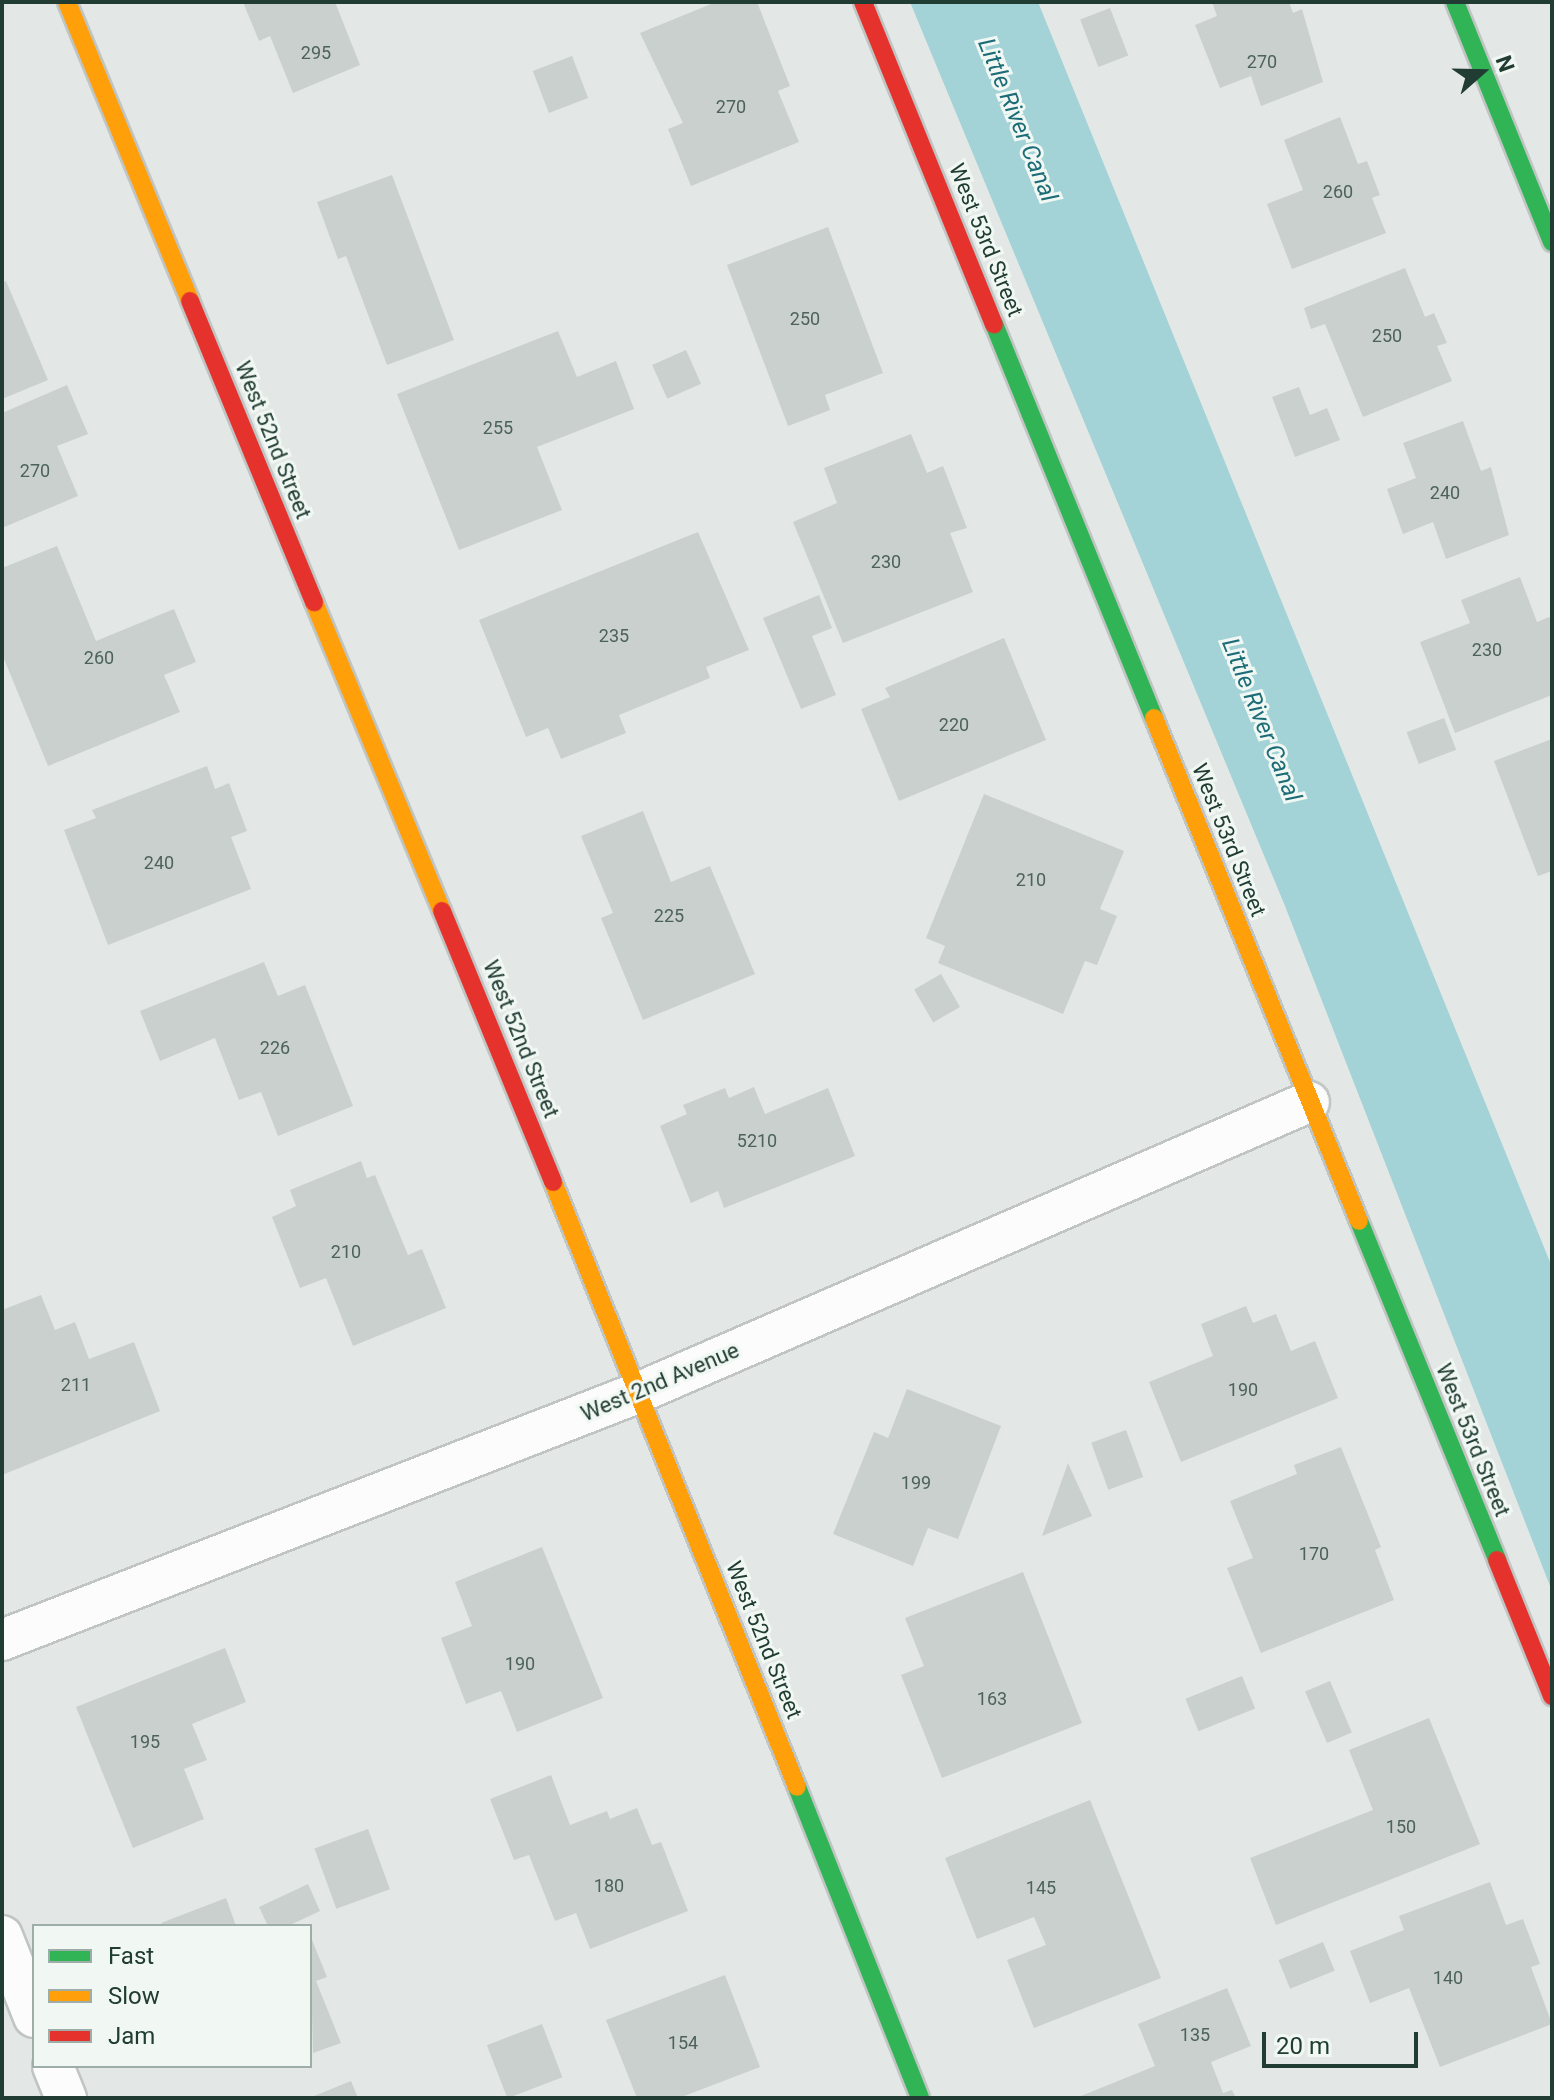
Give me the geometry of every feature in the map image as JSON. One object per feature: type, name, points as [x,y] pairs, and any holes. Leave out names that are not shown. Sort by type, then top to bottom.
[{"type":"street","name":"West 52nd Street","points":[[67,2],[640,1392],[920,2098]]},
{"type":"street","name":"West 53rd Street","points":[[863,2],[1552,1696]]},
{"type":"street","points":[[1455,2],[1552,242]]},
{"type":"street","name":"West 2nd Avenue","points":[[2,1640],[640,1392],[1309,1102]]},
{"type":"street","points":[[2,1936],[32,2012]]},
{"type":"street","points":[[54,2068],[66,2098]]},
{"type":"water","name":"Little River Canal","points":[[910,2],[1038,2],[1552,1267],[1552,1591],[1285,906]]},
{"type":"building","points":[[243,2],[335,2],[360,65],[293,93],[270,36],[259,41]]},
{"type":"building","points":[[716,2],[757,2],[790,86],[778,91],[799,142],[691,186],[668,129],[683,123],[640,33]]},
{"type":"building","points":[[1212,2],[1289,2],[1293,13],[1302,9],[1323,82],[1261,106],[1251,76],[1220,88],[1195,25],[1217,16]]},
{"type":"building","points":[[1110,8],[1128,56],[1098,67],[1080,19]]},
{"type":"building","points":[[572,56],[588,98],[549,113],[533,71]]},
{"type":"building","points":[[1340,117],[1358,164],[1367,161],[1380,195],[1372,198],[1386,233],[1292,269],[1267,204],[1303,190],[1284,140]]},
{"type":"building","points":[[392,175],[454,340],[387,365],[346,256],[338,259],[317,202]]},
{"type":"building","points":[[828,227],[883,373],[825,395],[830,410],[788,426],[727,265]]},
{"type":"building","points":[[1405,268],[1425,317],[1434,313],[1447,343],[1437,346],[1452,381],[1363,417],[1325,324],[1311,329],[1304,308]]},
{"type":"building","points":[[6,281],[48,380],[2,399],[2,283]]},
{"type":"building","points":[[558,331],[577,377],[616,361],[634,409],[537,447],[562,510],[459,550],[397,394]]},
{"type":"building","points":[[686,350],[701,384],[667,399],[652,365]]},
{"type":"building","points":[[67,385],[88,434],[57,446],[78,496],[2,528],[2,413]]},
{"type":"building","points":[[1299,387],[1310,415],[1327,408],[1340,440],[1295,457],[1272,397]]},
{"type":"building","points":[[1463,421],[1481,471],[1491,467],[1509,535],[1446,559],[1433,522],[1403,534],[1387,489],[1416,478],[1403,443]]},
{"type":"building","points":[[911,434],[927,473],[943,466],[967,528],[950,533],[973,592],[843,643],[793,522],[837,503],[824,468]]},
{"type":"building","points":[[698,532],[749,650],[706,667],[710,678],[619,715],[626,733],[561,759],[548,728],[526,737],[479,620]]},
{"type":"building","points":[[57,546],[96,641],[174,609],[196,662],[164,675],[180,712],[48,766],[2,654],[2,568]]},
{"type":"building","points":[[1520,577],[1537,622],[1549,617],[1552,623],[1552,695],[1455,733],[1420,642],[1470,623],[1461,600]]},
{"type":"building","points":[[819,595],[832,628],[812,636],[836,695],[801,709],[763,618]]},
{"type":"building","points":[[1004,638],[1046,740],[899,801],[861,709],[890,697],[885,688]]},
{"type":"building","points":[[1444,718],[1456,750],[1419,764],[1407,732]]},
{"type":"building","points":[[1552,739],[1552,871],[1538,876],[1494,761]]},
{"type":"building","points":[[207,766],[215,789],[229,783],[247,831],[231,837],[251,889],[108,945],[64,830],[96,818],[92,810]]},
{"type":"building","points":[[984,794],[1124,851],[1100,909],[1117,916],[1097,965],[1085,961],[1063,1014],[938,963],[945,946],[926,938]]},
{"type":"building","points":[[643,811],[671,882],[710,866],[755,974],[643,1020],[601,918],[613,913],[581,836]]},
{"type":"building","points":[[264,962],[278,996],[305,985],[353,1106],[278,1136],[261,1092],[239,1100],[215,1038],[160,1061],[140,1011]]},
{"type":"building","points":[[941,974],[960,1007],[933,1022],[914,990]]},
{"type":"building","points":[[754,1087],[765,1114],[828,1088],[855,1156],[724,1208],[718,1191],[691,1203],[660,1126],[687,1114],[683,1105],[725,1088],[729,1098]]},
{"type":"building","points":[[361,1161],[367,1178],[375,1175],[408,1255],[422,1249],[446,1308],[353,1346],[326,1278],[300,1288],[272,1217],[296,1206],[290,1190]]},
{"type":"building","points":[[41,1295],[55,1330],[75,1322],[89,1359],[134,1342],[160,1411],[2,1475],[2,1310]]},
{"type":"building","points":[[1246,1306],[1253,1323],[1276,1314],[1291,1351],[1315,1341],[1338,1398],[1181,1462],[1149,1382],[1213,1356],[1201,1324]]},
{"type":"building","points":[[907,1389],[1001,1426],[958,1539],[928,1528],[913,1566],[833,1534],[874,1432],[888,1438]]},
{"type":"building","points":[[1126,1430],[1143,1477],[1108,1490],[1091,1443]]},
{"type":"building","points":[[1341,1447],[1381,1547],[1375,1550],[1394,1600],[1261,1653],[1227,1568],[1253,1558],[1230,1501],[1297,1474],[1294,1465]]},
{"type":"building","points":[[1068,1463],[1092,1516],[1042,1536]]},
{"type":"building","points":[[542,1547],[603,1698],[517,1732],[501,1691],[466,1704],[441,1638],[472,1626],[455,1582]]},
{"type":"building","points":[[1023,1572],[1082,1723],[942,1778],[901,1675],[924,1666],[905,1618]]},
{"type":"building","points":[[225,1648],[246,1702],[192,1724],[207,1760],[184,1769],[204,1819],[133,1848],[76,1707]]},
{"type":"building","points":[[1242,1676],[1255,1708],[1199,1731],[1185,1699]]},
{"type":"building","points":[[1330,1681],[1352,1733],[1327,1743],[1305,1692]]},
{"type":"building","points":[[1429,1718],[1480,1844],[1276,1925],[1250,1858],[1373,1810],[1349,1750]]},
{"type":"building","points":[[551,1775],[570,1825],[607,1811],[610,1819],[637,1808],[652,1845],[661,1842],[688,1911],[590,1949],[576,1913],[555,1921],[529,1855],[514,1860],[490,1799]]},
{"type":"building","points":[[1090,1800],[1161,1978],[1034,2028],[1007,1960],[1046,1945],[1034,1917],[977,1939],[945,1858]]},
{"type":"building","points":[[368,1829],[390,1889],[336,1909],[314,1848]]},
{"type":"building","points":[[1490,1882],[1506,1925],[1523,1919],[1540,1964],[1531,1967],[1552,2024],[1440,2067],[1409,1988],[1370,2003],[1350,1951],[1404,1930],[1399,1916]]},
{"type":"building","points":[[308,1884],[320,1911],[292,1924],[267,1924],[259,1907]]},
{"type":"building","points":[[226,1898],[235,1924],[162,1924]]},
{"type":"building","points":[[312,1940],[327,1977],[316,1981],[341,2043],[313,2053]]},
{"type":"building","points":[[1323,1942],[1335,1971],[1290,1989],[1278,1960]]},
{"type":"building","points":[[725,1975],[760,2067],[679,2098],[637,2098],[606,2020]]},
{"type":"building","points":[[1227,1988],[1251,2046],[1211,2062],[1223,2093],[1232,2090],[1236,2098],[1076,2098],[1155,2066],[1138,2024]]},
{"type":"building","points":[[542,2024],[562,2077],[507,2098],[487,2045]]},
{"type":"building","points":[[351,2081],[358,2098],[309,2098]]},
{"type":"traffic: fast","points":[[1455,2],[1552,242]]},
{"type":"traffic: fast","points":[[994,324],[1154,718]]},
{"type":"traffic: fast","points":[[1359,1221],[1497,1560]]},
{"type":"traffic: fast","points":[[797,1787],[920,2098]]},
{"type":"traffic: slow","points":[[67,2],[190,301]]},
{"type":"traffic: slow","points":[[314,602],[442,911]]},
{"type":"traffic: slow","points":[[1154,718],[1359,1221]]},
{"type":"traffic: slow","points":[[553,1182],[797,1787]]},
{"type":"traffic: jam","points":[[863,2],[994,324]]},
{"type":"traffic: jam","points":[[190,301],[314,602]]},
{"type":"traffic: jam","points":[[442,911],[553,1182]]},
{"type":"traffic: jam","points":[[1497,1560],[1552,1696]]}]
